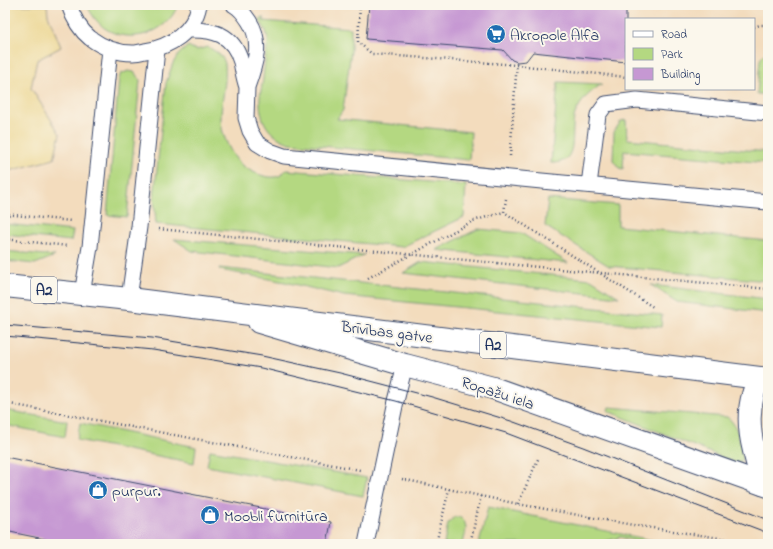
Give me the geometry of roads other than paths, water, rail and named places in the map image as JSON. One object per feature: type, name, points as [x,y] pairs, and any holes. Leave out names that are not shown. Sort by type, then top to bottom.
[{"type":"main road","name":"Brīvības gatve","points":[[5,286],[129,299],[765,378]]},
{"type":"main road","name":"Ropažu iela","points":[[224,311],[406,365],[493,388],[765,485]]},
{"type":"main road","points":[[765,378],[753,394],[749,418],[752,445],[765,485]]},
{"type":"lane","points":[[69,5],[74,19],[89,38],[110,49],[133,53],[157,50],[178,39],[187,30],[198,13],[199,5]]},
{"type":"lane","points":[[234,5],[246,17],[253,27],[257,42],[255,65],[247,87]]},
{"type":"lane","points":[[187,30],[203,29],[216,33],[230,40],[238,52],[247,87],[246,118],[250,130],[257,143],[270,151],[284,156],[768,202]]},
{"type":"lane","points":[[82,294],[90,247],[110,49]]},
{"type":"lane","points":[[129,299],[139,227],[157,50]]},
{"type":"lane","points":[[589,185],[598,115],[606,104],[637,100],[768,113]]},
{"type":"lane","points":[[366,544],[396,401],[406,365]]},
{"type":"tram line","points":[[5,325],[152,338],[262,356],[340,373],[432,397],[511,421],[583,447],[768,520]]},
{"type":"tram line","points":[[5,336],[153,350],[261,368],[396,401],[506,433],[768,533]]},
{"type":"place","name":"Akropole Alfa","points":[[496,34]]},
{"type":"place","name":"purpur.","points":[[98,490]]},
{"type":"place","name":"Moobli furnitūra","points":[[210,515]]}]
